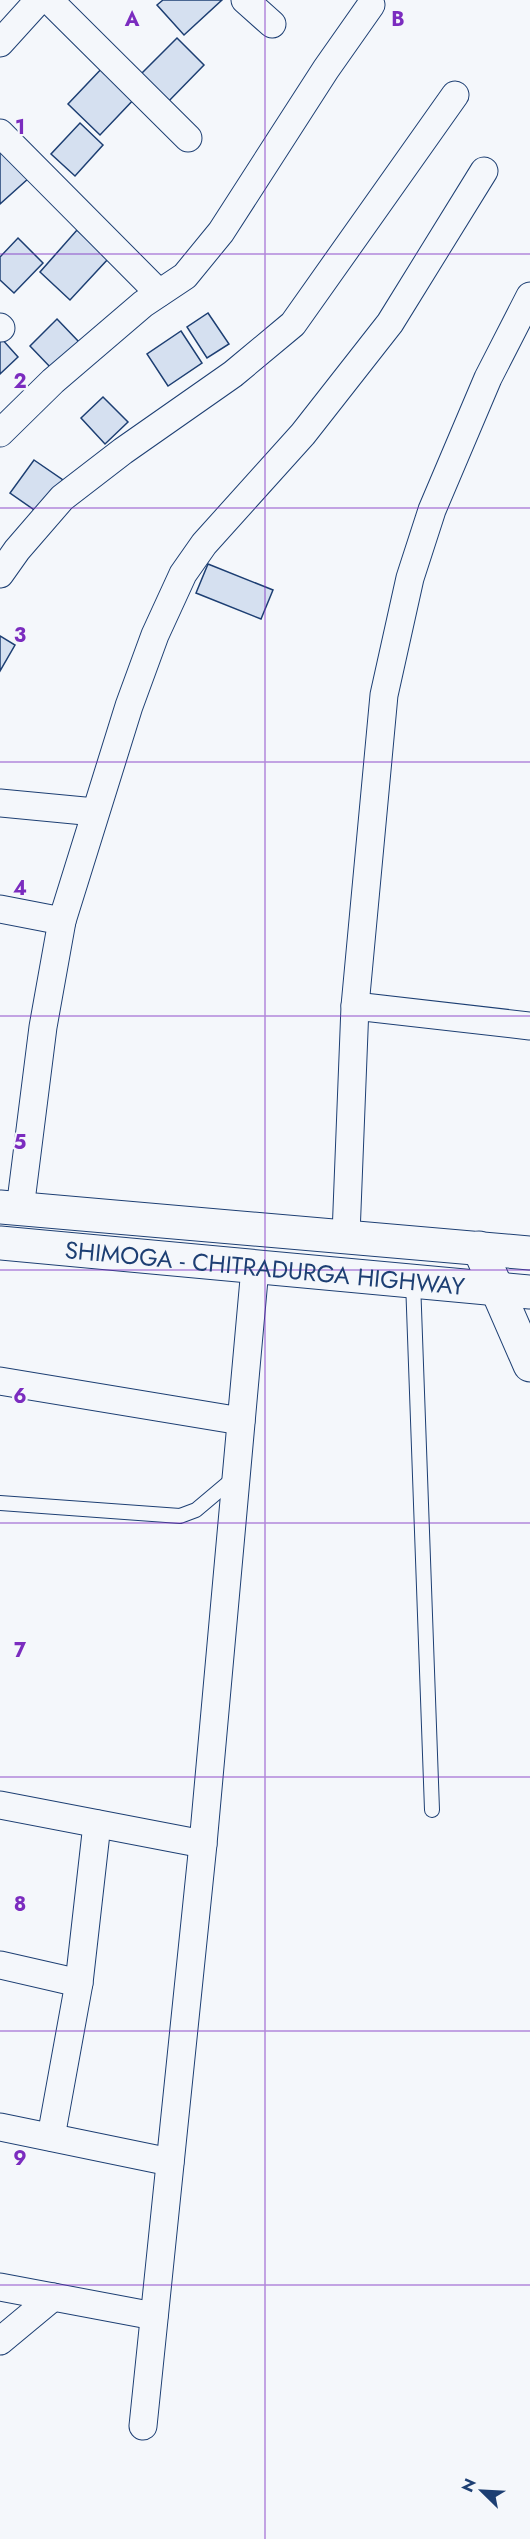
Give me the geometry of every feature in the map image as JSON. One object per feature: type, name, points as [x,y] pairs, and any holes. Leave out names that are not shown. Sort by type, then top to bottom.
[{"type":"main road","name":"SHIMOGA - CHITRADURGA HIGHWAY","points":[[10,1208],[346,1235],[530,1253]]},
{"type":"main road","name":"SHIMOGA - CHITRADURGA HIGHWAY","points":[[0,1243],[530,1292]]},
{"type":"main road","points":[[479,1248],[530,1365]]},
{"type":"street","points":[[0,43],[39,0]]},
{"type":"street","points":[[49,0],[188,138]]},
{"type":"street","points":[[245,0],[272,24]]},
{"type":"street","points":[[0,433],[53,381],[143,304],[185,276],[221,232],[326,69],[371,5]]},
{"type":"street","points":[[0,574],[17,550],[62,498],[123,451],[233,374],[293,324],[455,95]]},
{"type":"street","points":[[0,133],[159,293]]},
{"type":"street","points":[[10,1208],[62,921],[129,706],[155,635],[183,574],[204,544],[303,434],[390,323],[484,171]]},
{"type":"street","points":[[346,1235],[355,1006],[384,695],[410,578],[442,488],[488,378],[530,296]]},
{"type":"street","points":[[0,803],[95,812]]},
{"type":"street","points":[[0,909],[62,921]]},
{"type":"street","points":[[355,1006],[530,1026]]},
{"type":"street","points":[[143,2426],[203,1844],[255,1268]]},
{"type":"street","points":[[0,1381],[241,1421]]},
{"type":"street","points":[[0,1805],[203,1844]]},
{"type":"street","points":[[51,2137],[79,1983],[97,1824]]},
{"type":"street","points":[[0,1965],[79,1983]]},
{"type":"street","points":[[0,2127],[170,2162]]},
{"type":"street","points":[[0,2287],[154,2316]]},
{"type":"street","points":[[0,2340],[53,2297]]},
{"type":"lane","points":[[413,1281],[432,1810]]},
{"type":"lane","points":[[0,1503],[180,1516],[196,1510],[236,1476]]},
{"type":"building","points":[[163,0],[222,0],[184,35],[157,5]]},
{"type":"building","points":[[177,38],[204,65],[166,104],[139,76]]},
{"type":"building","points":[[105,65],[137,96],[100,135],[68,104]]},
{"type":"building","points":[[80,123],[103,145],[75,176],[51,154]]},
{"type":"building","points":[[0,144],[29,178],[0,204]]},
{"type":"building","points":[[77,230],[108,259],[70,300],[40,272]]},
{"type":"building","points":[[18,238],[43,263],[14,293],[0,280],[0,257]]},
{"type":"building","points":[[208,313],[229,344],[207,358],[187,327]]},
{"type":"building","points":[[57,319],[79,342],[52,369],[30,346]]},
{"type":"building","points":[[181,331],[202,363],[168,386],[147,354]]},
{"type":"building","points":[[0,337],[18,357],[0,374]]},
{"type":"building","points":[[103,397],[128,422],[105,444],[81,418]]},
{"type":"building","points":[[34,460],[63,480],[40,514],[10,493]]},
{"type":"building","points":[[208,564],[273,590],[261,619],[196,593]]},
{"type":"building","points":[[0,636],[15,645],[0,671]]}]
